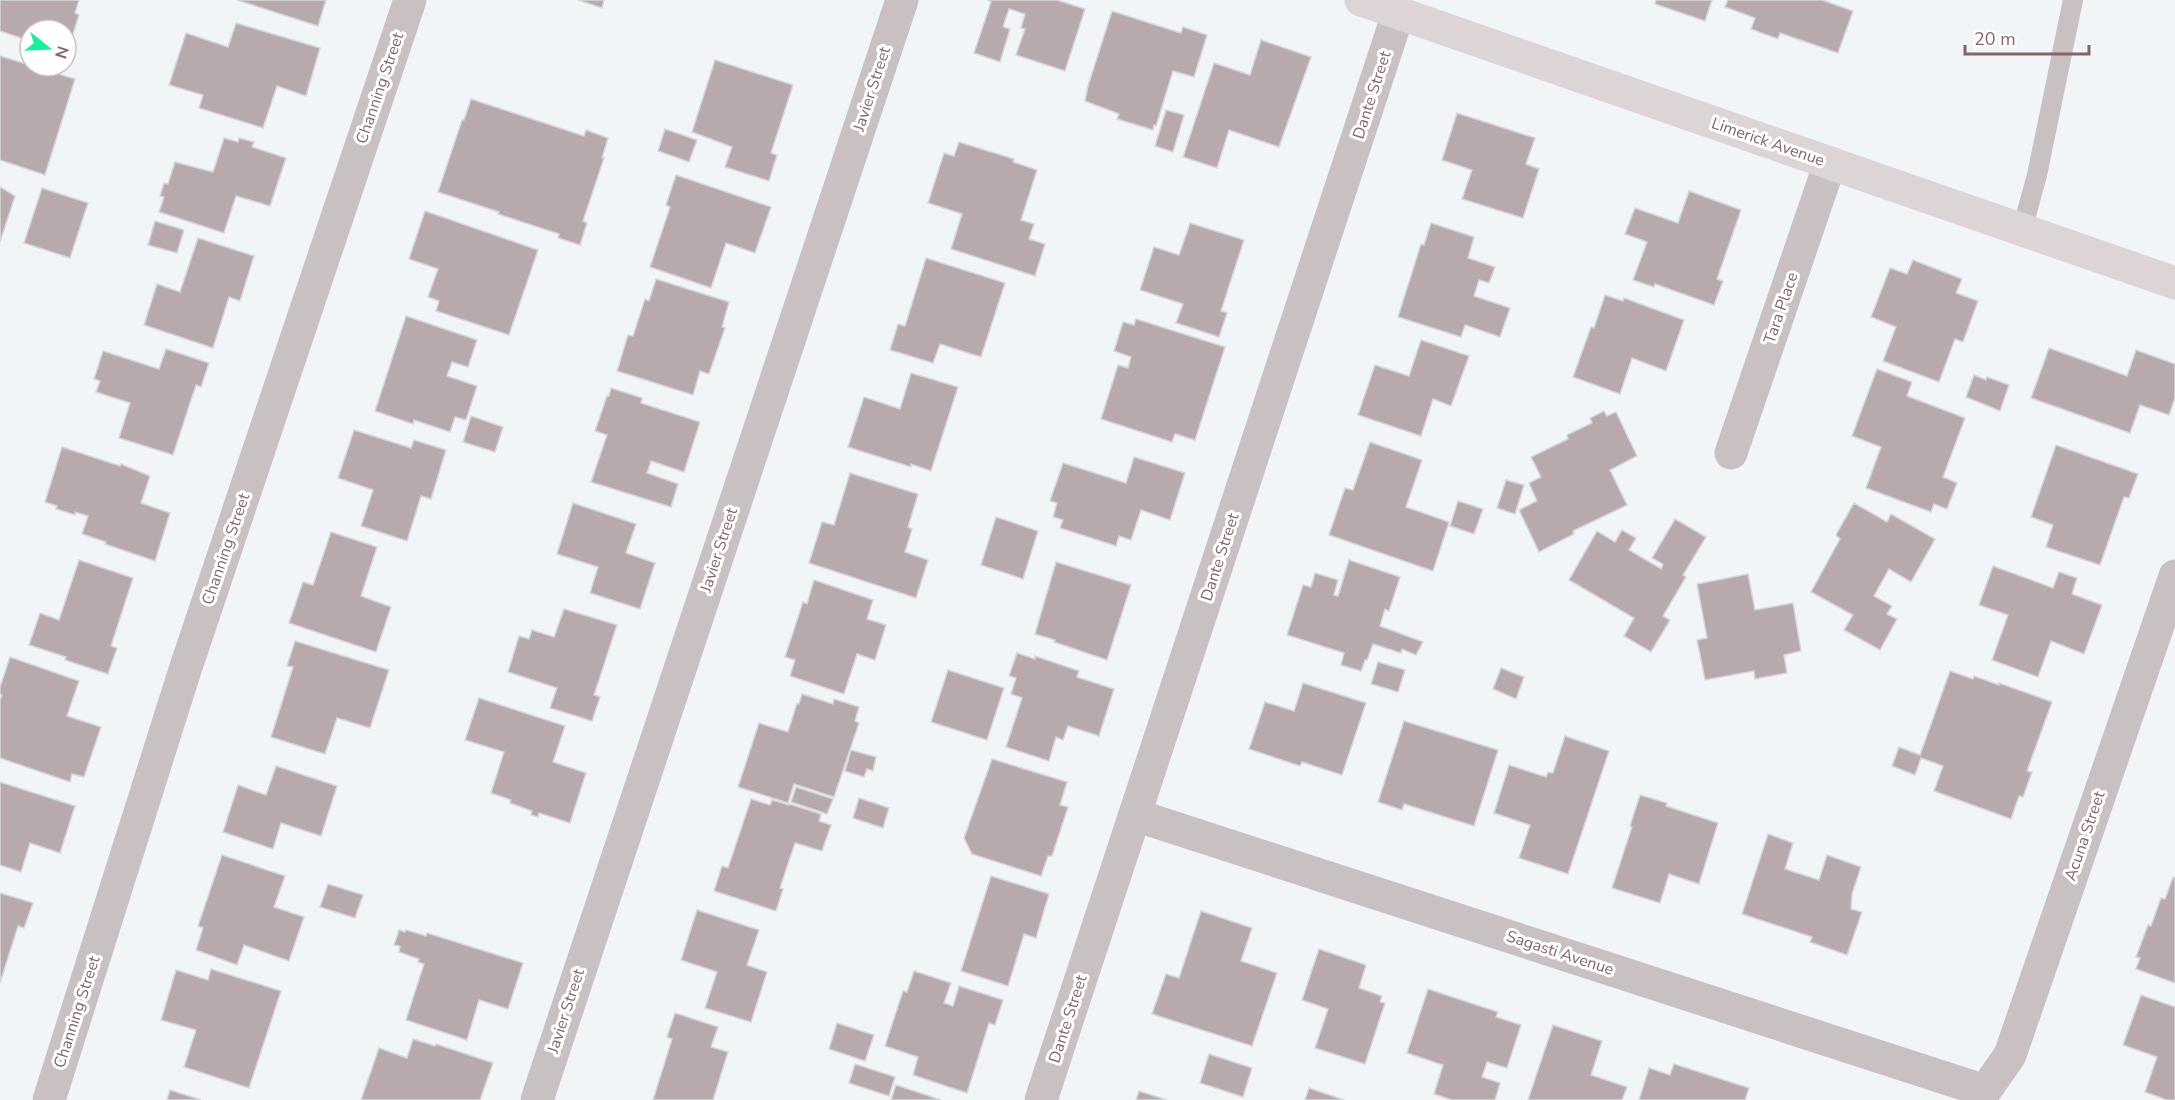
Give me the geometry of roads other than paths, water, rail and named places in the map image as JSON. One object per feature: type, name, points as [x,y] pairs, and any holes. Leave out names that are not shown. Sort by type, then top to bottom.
[{"type":"main road","name":"Limerick Avenue","points":[[1361,0],[2175,283]]},
{"type":"street","name":"Channing Street","points":[[49,1100],[185,670],[410,0]]},
{"type":"street","name":"Javier Street","points":[[537,1100],[902,0]]},
{"type":"street","name":"Dante Street","points":[[1041,1100],[1398,14]]},
{"type":"street","name":"Tara Place","points":[[1731,453],[1830,164]]},
{"type":"street","name":"Acuna Street","points":[[1985,1090],[2010,1055],[2175,576]]},
{"type":"street","name":"Sagasti Avenue","points":[[1135,815],[1985,1090]]},
{"type":"lane","points":[[2022,230],[2037,175],[2073,0]]}]
